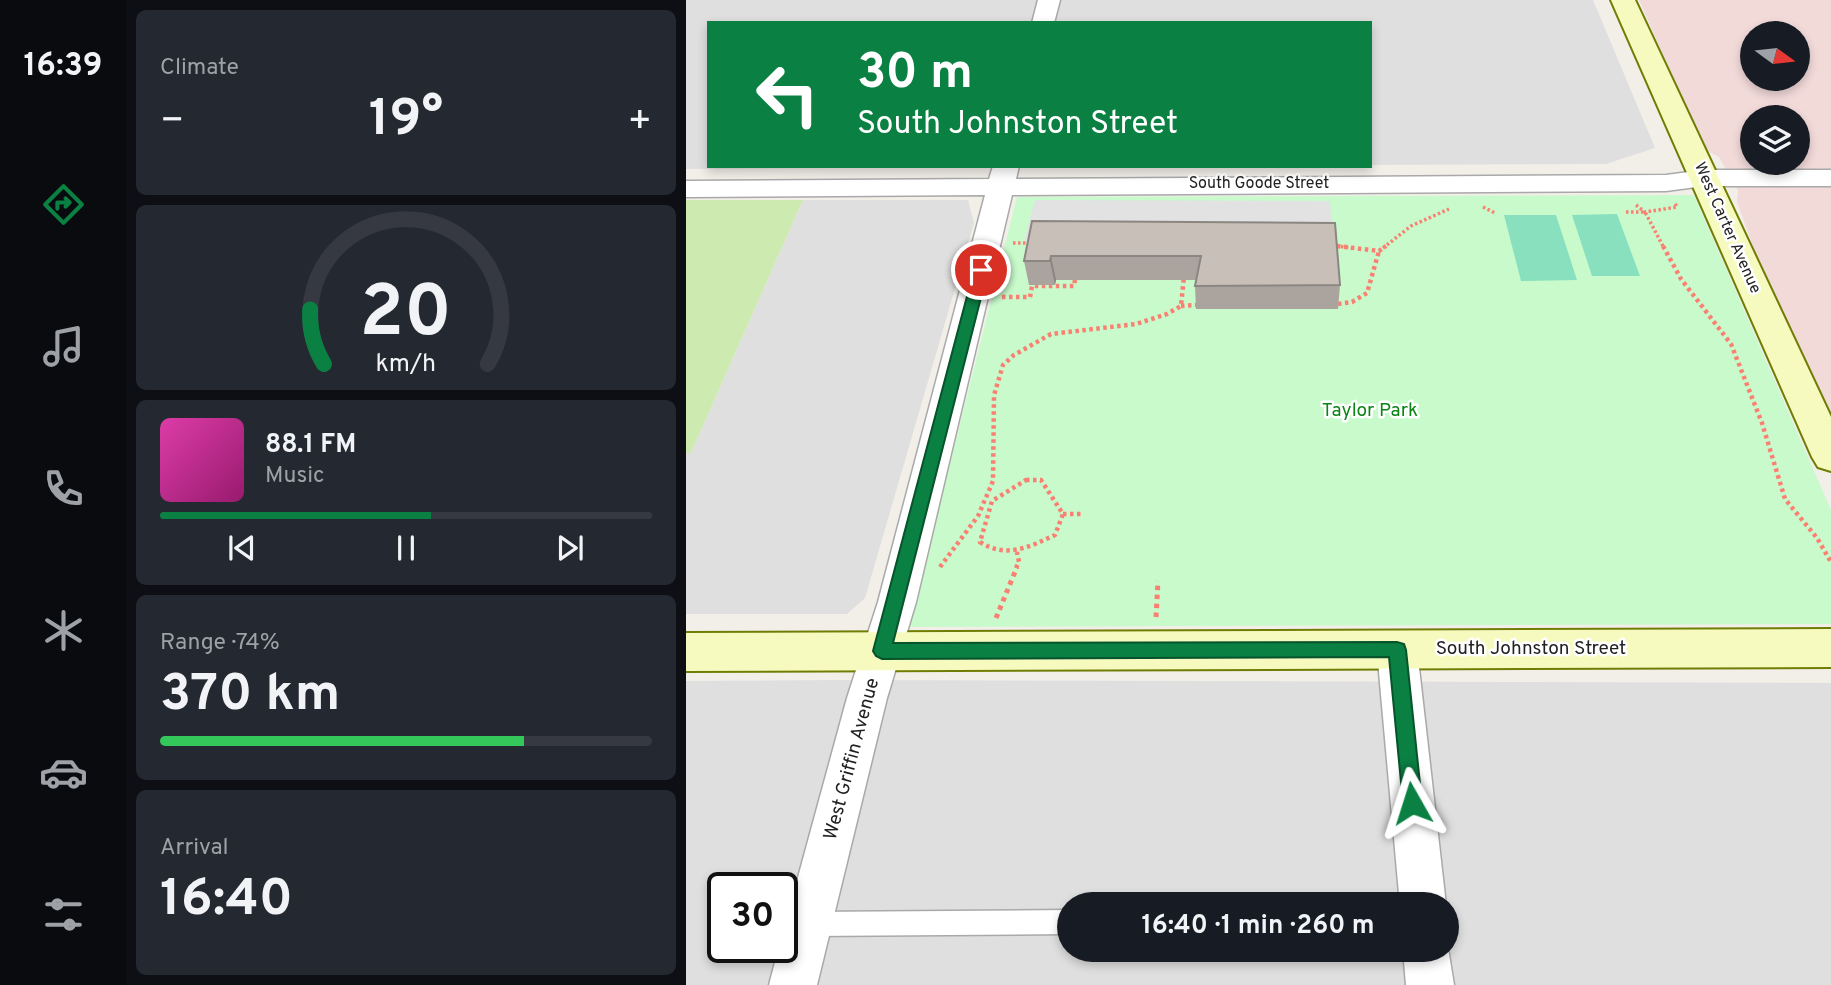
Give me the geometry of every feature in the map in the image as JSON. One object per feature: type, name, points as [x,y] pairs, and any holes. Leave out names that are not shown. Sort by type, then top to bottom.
[{"type":"street","points":[[1044,21],[1049,0]]},
{"type":"street","name":"West Carter Avenue","points":[[1623,0],[1831,457]]},
{"type":"street","name":"South Goode Street","points":[[686,189],[1004,176],[1666,183],[1704,178],[1831,178]]},
{"type":"street","name":"West Griffin Avenue","points":[[793,985],[1004,176]]},
{"type":"street","name":"South Johnston Street","points":[[686,652],[1831,648]]},
{"type":"street","points":[[1397,650],[1422,892]]},
{"type":"street","points":[[1428,962],[1430,985]]},
{"type":"lane","points":[[808,924],[1057,922]]},
{"type":"path","points":[[1626,212],[1676,207],[1666,183]]},
{"type":"path","points":[[1627,203],[1645,212],[1681,279],[1731,344],[1762,423],[1785,499],[1817,538],[1831,562]]},
{"type":"path","points":[[1488,204],[1479,205],[1495,213]]},
{"type":"path","points":[[1338,304],[1353,302],[1369,290],[1379,251],[1423,219],[1454,208]]},
{"type":"path","points":[[988,244],[1042,243]]},
{"type":"path","points":[[1320,245],[1379,251]]},
{"type":"path","points":[[1181,306],[1184,272]]},
{"type":"path","points":[[974,297],[1030,296],[1032,286],[1074,286],[1075,280]]},
{"type":"path","points":[[1063,514],[1055,534],[1017,552],[991,551],[979,542],[997,461],[993,438],[994,397],[1000,369],[1006,361],[1048,335],[1148,322],[1181,306],[1197,305]]},
{"type":"path","points":[[935,573],[989,500],[1026,480],[1041,480],[1063,514]]},
{"type":"path","points":[[1063,514],[1082,514]]},
{"type":"path","points":[[1008,622],[995,622],[1018,562],[1017,552]]},
{"type":"path","points":[[1156,622],[1158,581]]},
{"type":"shaded area","points":[[686,0],[1593,0],[1655,148],[1606,164],[1372,165],[1372,21],[707,21],[707,168],[835,168],[686,169]]},
{"type":"shaded area","points":[[1639,0],[1831,0],[1831,461],[1737,202],[1738,191],[1719,157],[1705,150]]},
{"type":"shaded area","points":[[803,200],[968,200],[974,223],[865,598],[847,614],[686,614],[686,453],[691,453]]},
{"type":"shaded area","points":[[1035,200],[1330,201],[1333,241],[1024,241]]},
{"type":"shaded area","points":[[686,681],[1831,683],[1831,985],[686,985]]},
{"type":"green space","name":"Taylor Park","points":[[1694,195],[1831,510],[1831,624],[909,627],[1017,197]]},
{"type":"green space","points":[[686,200],[803,200],[691,453],[686,453]]},
{"type":"green space","points":[[1617,214],[1640,276],[1592,276],[1572,215]]},
{"type":"green space","points":[[1504,215],[1556,215],[1577,280],[1521,281]]},
{"type":"building","points":[[1032,221],[1335,223],[1340,285],[1195,286],[1201,256],[1051,256],[1050,261],[1024,261]]},
{"type":"route","points":[[981,270],[897,602],[882,651],[1397,650],[1412,803]]}]
